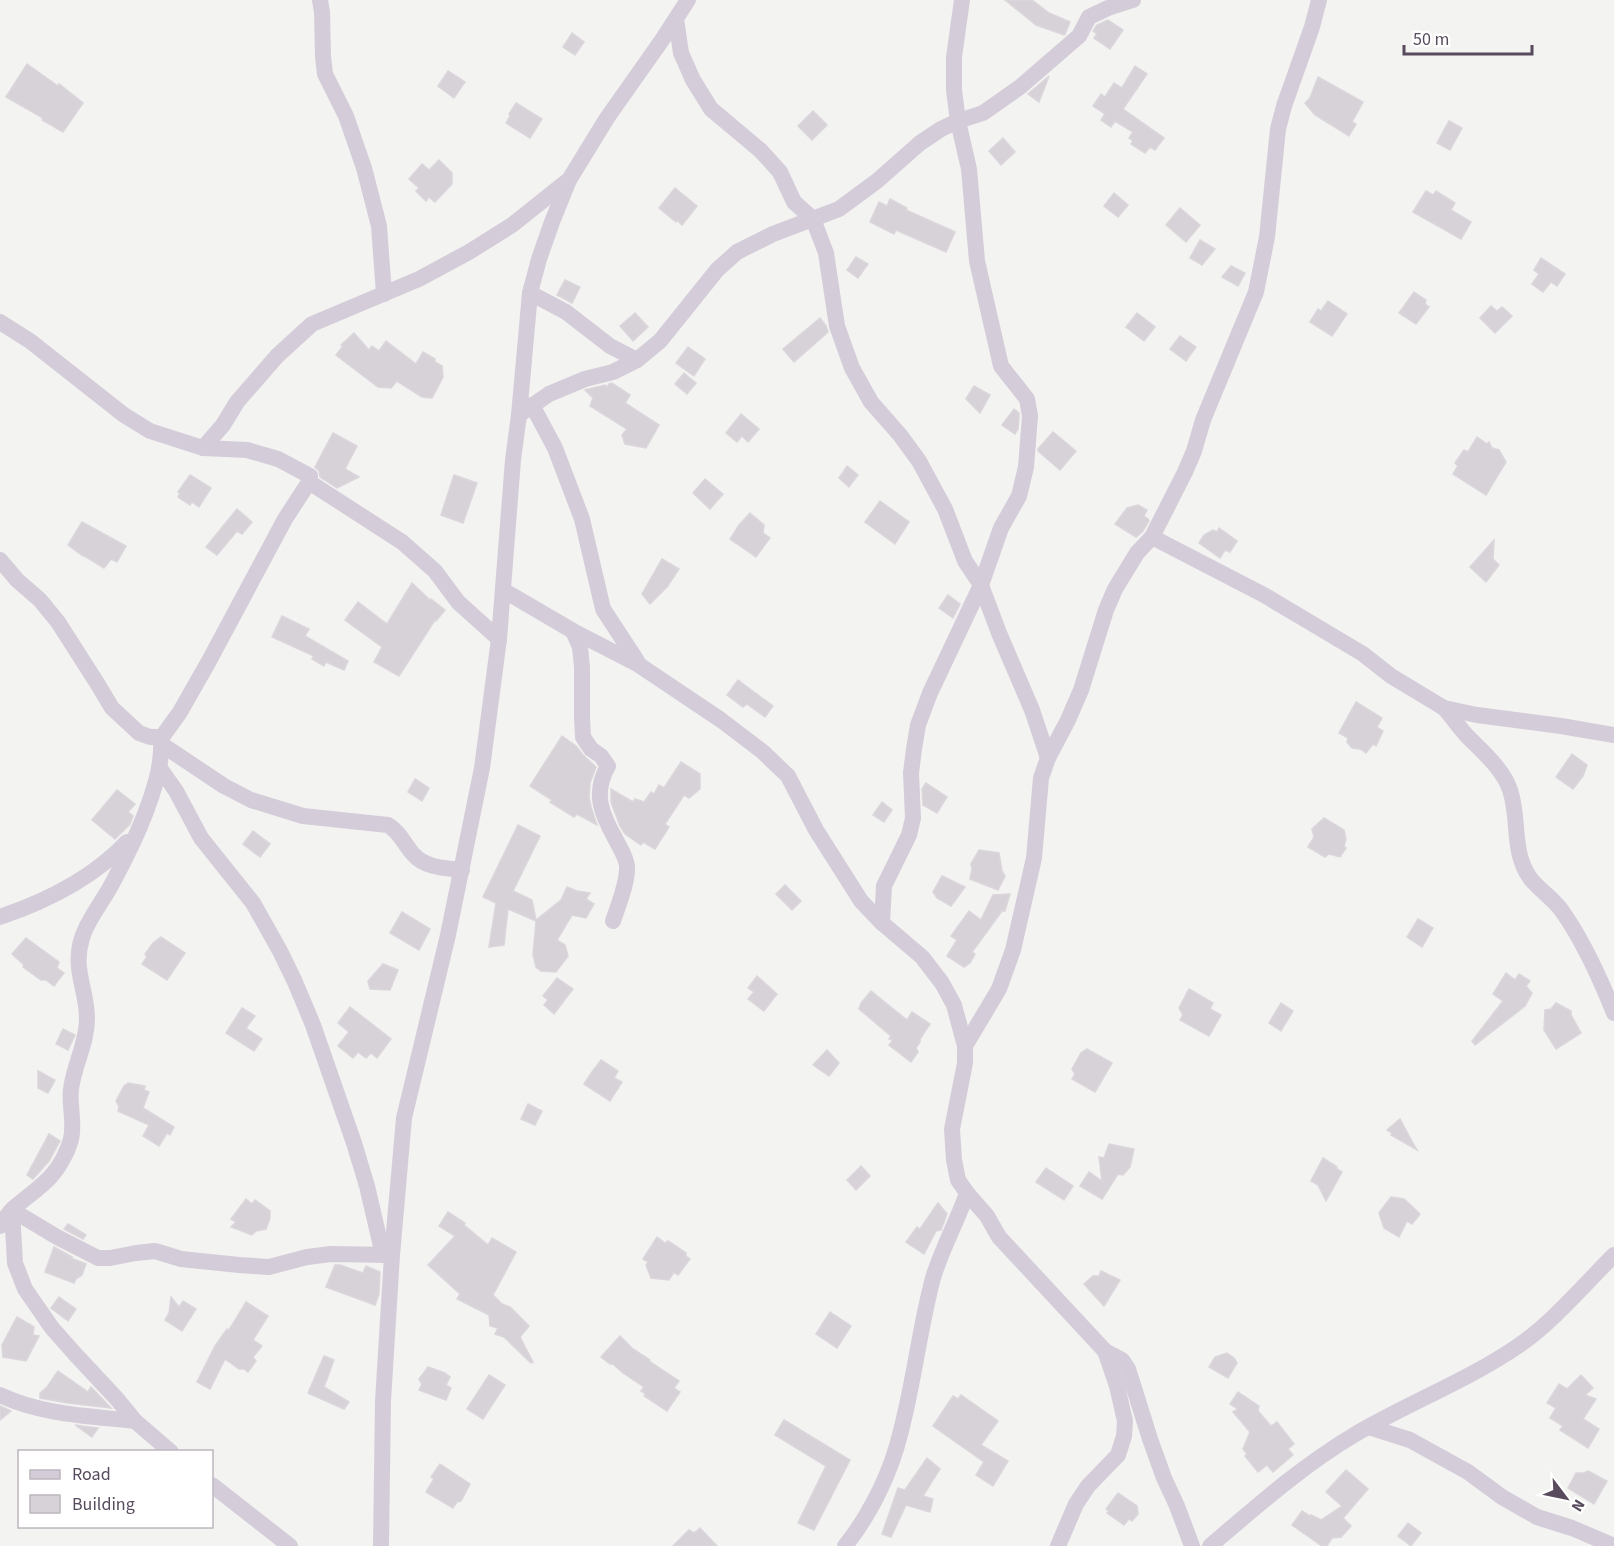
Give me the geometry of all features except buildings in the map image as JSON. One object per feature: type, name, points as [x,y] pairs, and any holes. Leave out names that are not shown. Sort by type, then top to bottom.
[{"type":"street","points":[[320,0],[325,74],[346,116],[364,168],[379,226],[384,294]]},
{"type":"street","points":[[381,1546],[388,1255],[404,1118],[448,935],[482,768],[499,639],[513,460],[525,410],[522,370],[530,293],[539,259],[569,180],[607,118],[688,0]]},
{"type":"street","points":[[882,922],[884,886],[909,834],[913,818],[911,773],[918,725],[930,693],[981,585],[1001,528],[1019,496],[1026,467],[1030,416],[1027,399],[1001,366],[977,261],[969,169],[958,121],[953,74],[962,0]]},
{"type":"street","points":[[525,410],[549,394],[585,379],[613,372],[637,360],[660,341],[717,270],[737,252],[773,234],[839,209],[877,181],[920,143],[941,129],[983,113],[1020,87],[1079,36],[1089,17],[1133,0]]},
{"type":"street","points":[[965,1046],[999,989],[1012,950],[1034,858],[1041,778],[1048,758],[1081,690],[1106,610],[1115,589],[1137,553],[1152,537],[1194,451],[1203,420],[1256,292],[1267,237],[1274,156],[1280,121],[1319,0]]},
{"type":"street","points":[[676,19],[681,53],[693,80],[711,109],[760,150],[780,172],[794,202],[813,219],[826,253],[837,326],[852,368],[871,402],[919,460],[945,509],[965,561],[981,585],[1032,710],[1048,758]]},
{"type":"street","points":[[203,448],[223,425],[237,402],[270,364],[312,324],[419,279],[478,247],[512,225],[569,180]]},
{"type":"street","points":[[530,293],[566,312],[610,346],[637,360]]},
{"type":"street","points":[[0,322],[30,341],[137,424],[150,431],[203,448],[247,450],[278,459],[310,476],[309,482],[285,519],[209,661],[162,740],[159,768],[144,817],[108,892],[80,943],[78,963],[86,1002],[87,1020],[86,1035],[74,1071],[71,1089],[71,1139],[52,1175],[12,1210],[0,1226]]},
{"type":"street","points":[[525,410],[555,448],[582,519],[603,609],[639,665]]},
{"type":"street","points":[[309,482],[402,542],[435,571],[458,602],[499,639]]},
{"type":"street","points":[[1152,537],[1272,600],[1363,654],[1391,676],[1444,708],[1499,771],[1509,787],[1514,808],[1516,838],[1522,862],[1530,878],[1561,909],[1575,930],[1590,957],[1614,1013]]},
{"type":"street","points":[[0,560],[17,580],[40,600],[58,622],[112,708],[139,733],[162,740],[224,786],[251,800],[303,816],[388,825],[420,860],[435,866],[462,870]]},
{"type":"street","points":[[503,590],[573,631],[639,665],[763,752],[788,776],[816,830],[861,901],[922,957],[942,983],[954,1005],[965,1046],[965,1063],[952,1129],[958,1180],[987,1216],[999,1237],[1105,1351],[1122,1360],[1128,1369],[1153,1449],[1192,1546]]},
{"type":"street","points":[[573,631],[580,647],[582,667],[583,737],[608,766],[603,775],[599,803],[627,866],[613,921]]},
{"type":"street","points":[[1444,708],[1614,735]]},
{"type":"street","points":[[159,768],[177,791],[201,838],[253,903],[295,982],[313,1025],[354,1143],[388,1255]]},
{"type":"street","points":[[0,916],[37,903],[90,874],[114,856],[137,832]]},
{"type":"street","points":[[845,1546],[857,1531],[878,1493],[896,1450],[933,1278],[946,1239],[968,1193]]},
{"type":"street","points":[[12,1210],[98,1258],[155,1251],[181,1259],[238,1266],[269,1267],[307,1257],[331,1254],[388,1255]]},
{"type":"street","points":[[12,1210],[15,1263],[25,1289],[52,1328],[75,1354],[135,1421],[169,1450]]},
{"type":"street","points":[[1210,1546],[1305,1467],[1369,1427],[1454,1384],[1517,1347],[1547,1322],[1614,1255]]},
{"type":"street","points":[[1058,1546],[1076,1504],[1088,1486],[1118,1455],[1124,1436],[1125,1421],[1117,1386],[1105,1351]]},
{"type":"street","points":[[0,1395],[20,1404],[64,1414],[135,1421]]},
{"type":"street","points":[[1369,1427],[1410,1440],[1468,1472],[1502,1497],[1537,1516],[1614,1546]]},
{"type":"street","points":[[213,1486],[290,1546]]}]
